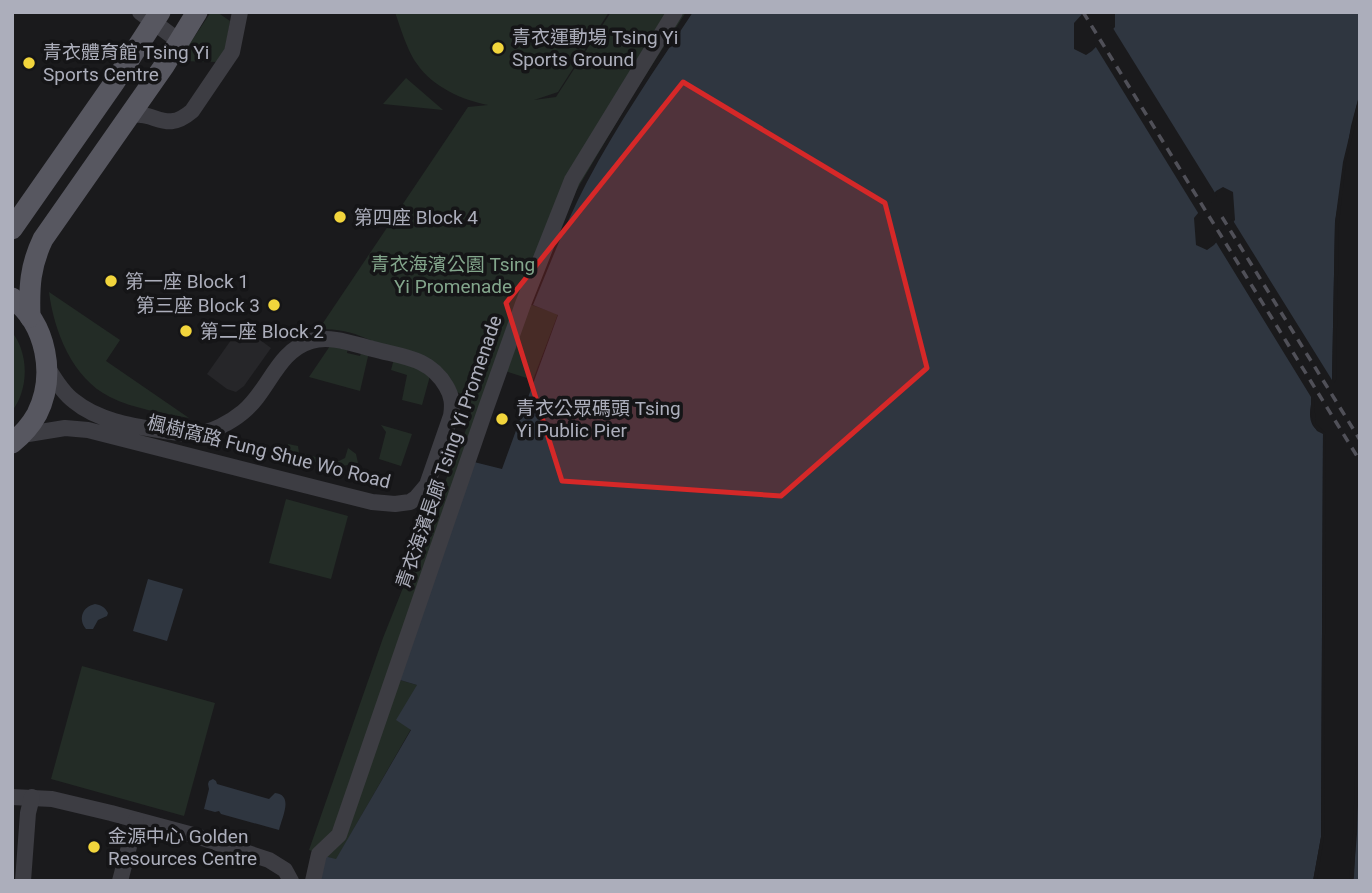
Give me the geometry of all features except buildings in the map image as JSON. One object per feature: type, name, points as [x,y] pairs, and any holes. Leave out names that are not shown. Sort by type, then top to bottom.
[{"type":"main road","points":[[30,317],[30,274],[43,239],[197,12]]},
{"type":"main road","points":[[12,229],[114,83],[151,15]]},
{"type":"main road","points":[[12,299],[30,317],[39,332],[48,368],[45,391],[37,414],[17,439]]},
{"type":"street","points":[[129,115],[174,122],[192,111],[232,52],[240,12]]},
{"type":"street","name":"青衣海濱長廊 Tsing Yi Promenade","points":[[313,881],[319,854],[339,835],[486,408],[572,180],[675,12]]},
{"type":"street","points":[[151,15],[179,41]]},
{"type":"street","name":"楓樹窩路 Fung Shue Wo Road","points":[[17,439],[65,428],[88,430],[264,476],[395,505],[410,502],[427,485],[453,405],[451,395],[442,380],[421,361],[332,339],[313,340],[296,347],[282,360],[254,402],[242,413],[215,428],[197,434],[147,428],[106,419],[73,401],[48,368]]},
{"type":"street","points":[[12,797],[52,799],[193,835],[270,860],[285,870],[292,881]]},
{"type":"street","points":[[23,881],[28,813],[32,797]]},
{"type":"street","points":[[111,813],[123,823],[129,835],[129,846]]},
{"type":"street","points":[[120,881],[136,820]]},
{"type":"highlighted area","points":[[683,82],[885,203],[927,368],[781,496],[562,481],[506,303]]},
{"type":"shaded area","points":[[693,12],[1084,12],[1074,23],[1074,49],[1086,55],[1115,27],[1115,12],[1360,12],[1360,92],[1351,126],[1335,222],[1332,380],[1319,382],[1310,410],[1312,424],[1323,433],[1321,837],[1313,881],[319,881],[324,856],[336,859],[411,730],[396,720],[417,685],[400,680],[474,462],[502,469],[558,315],[533,305],[558,243],[599,160]],"holes":[[[1223,187],[1233,192],[1235,220],[1207,250],[1196,245],[1194,218],[1216,191]]]},
{"type":"shaded area","points":[[241,326],[271,348],[244,386],[236,392],[227,389],[207,374]]},
{"type":"shaded area","points":[[148,579],[183,589],[167,641],[133,631]]},
{"type":"shaded area","points":[[95,604],[104,608],[107,616],[98,620],[93,629],[86,629],[82,621],[83,614]]},
{"type":"shaded area","points":[[1360,746],[1360,881],[1353,881],[1357,834]]},
{"type":"shaded area","points":[[213,779],[217,784],[269,799],[275,793],[281,795],[285,807],[279,830],[221,814],[219,811],[204,809],[208,784]]},
{"type":"green space","points":[[211,12],[217,12],[230,21],[225,53],[218,62],[178,61]]},
{"type":"green space","name":"青衣海濱公園 Tsing Yi Promenade","points":[[395,12],[609,12],[558,92],[534,100],[556,97],[611,12],[686,12],[576,191],[529,304],[558,314],[533,380],[502,370],[400,680],[417,685],[411,729],[336,860],[309,850],[383,638],[471,417],[471,400],[430,376],[422,405],[402,400],[407,375],[391,370],[394,359],[406,361],[355,334],[319,329],[468,107],[488,105],[449,91],[424,72],[410,53]]},
{"type":"green space","points":[[406,78],[443,110],[383,104]]},
{"type":"green space","points":[[49,292],[120,340],[106,361],[189,418],[129,405],[97,389],[75,366],[67,352],[55,322]]},
{"type":"green space","points":[[12,332],[22,351],[25,372],[22,392],[12,411]]},
{"type":"green space","points":[[332,343],[348,347],[347,353],[360,356],[362,351],[369,352],[360,391],[309,377]]},
{"type":"green space","points":[[381,425],[412,434],[401,466],[379,459],[386,432]]},
{"type":"green space","points":[[288,444],[298,446],[299,453],[337,462],[345,458],[348,448],[356,454],[358,463],[337,467],[297,458],[288,463],[283,462]]},
{"type":"green space","points":[[286,499],[348,516],[331,579],[269,563]]},
{"type":"green space","points":[[82,666],[215,703],[184,816],[51,779]]},
{"type":"pier","points":[[1111,25],[1217,196],[1200,216],[1094,44]]},
{"type":"pier","points":[[1360,92],[1360,106],[1346,162],[1339,223],[1336,380],[1334,383],[1321,385],[1314,402],[1316,424],[1326,433],[1324,837],[1317,881],[1313,881],[1321,837],[1323,434],[1313,425],[1311,397],[1214,239],[1232,219],[1332,380],[1335,222],[1343,162]]},
{"type":"pier","points":[[1360,742],[1354,877],[1353,881],[1349,881],[1356,746]]},
{"type":"railway","points":[[1083,12],[1360,461]]},
{"type":"railway","points":[[1222,217],[1360,440]]},
{"type":"place","name":"青衣運動場 Tsing Yi Sports Ground","points":[[498,48]]},
{"type":"place","name":"青衣體育館 Tsing Yi Sports Centre","points":[[29,63]]},
{"type":"place","name":"第四座 Block 4","points":[[340,217]]},
{"type":"place","name":"第一座 Block 1","points":[[111,281]]},
{"type":"place","name":"第三座 Block 3","points":[[274,305]]},
{"type":"place","name":"第二座 Block 2","points":[[186,331]]},
{"type":"place","name":"青衣公眾碼頭 Tsing Yi Public Pier","points":[[502,419]]},
{"type":"place","name":"金源中心 Golden Resources Centre","points":[[94,847]]}]
